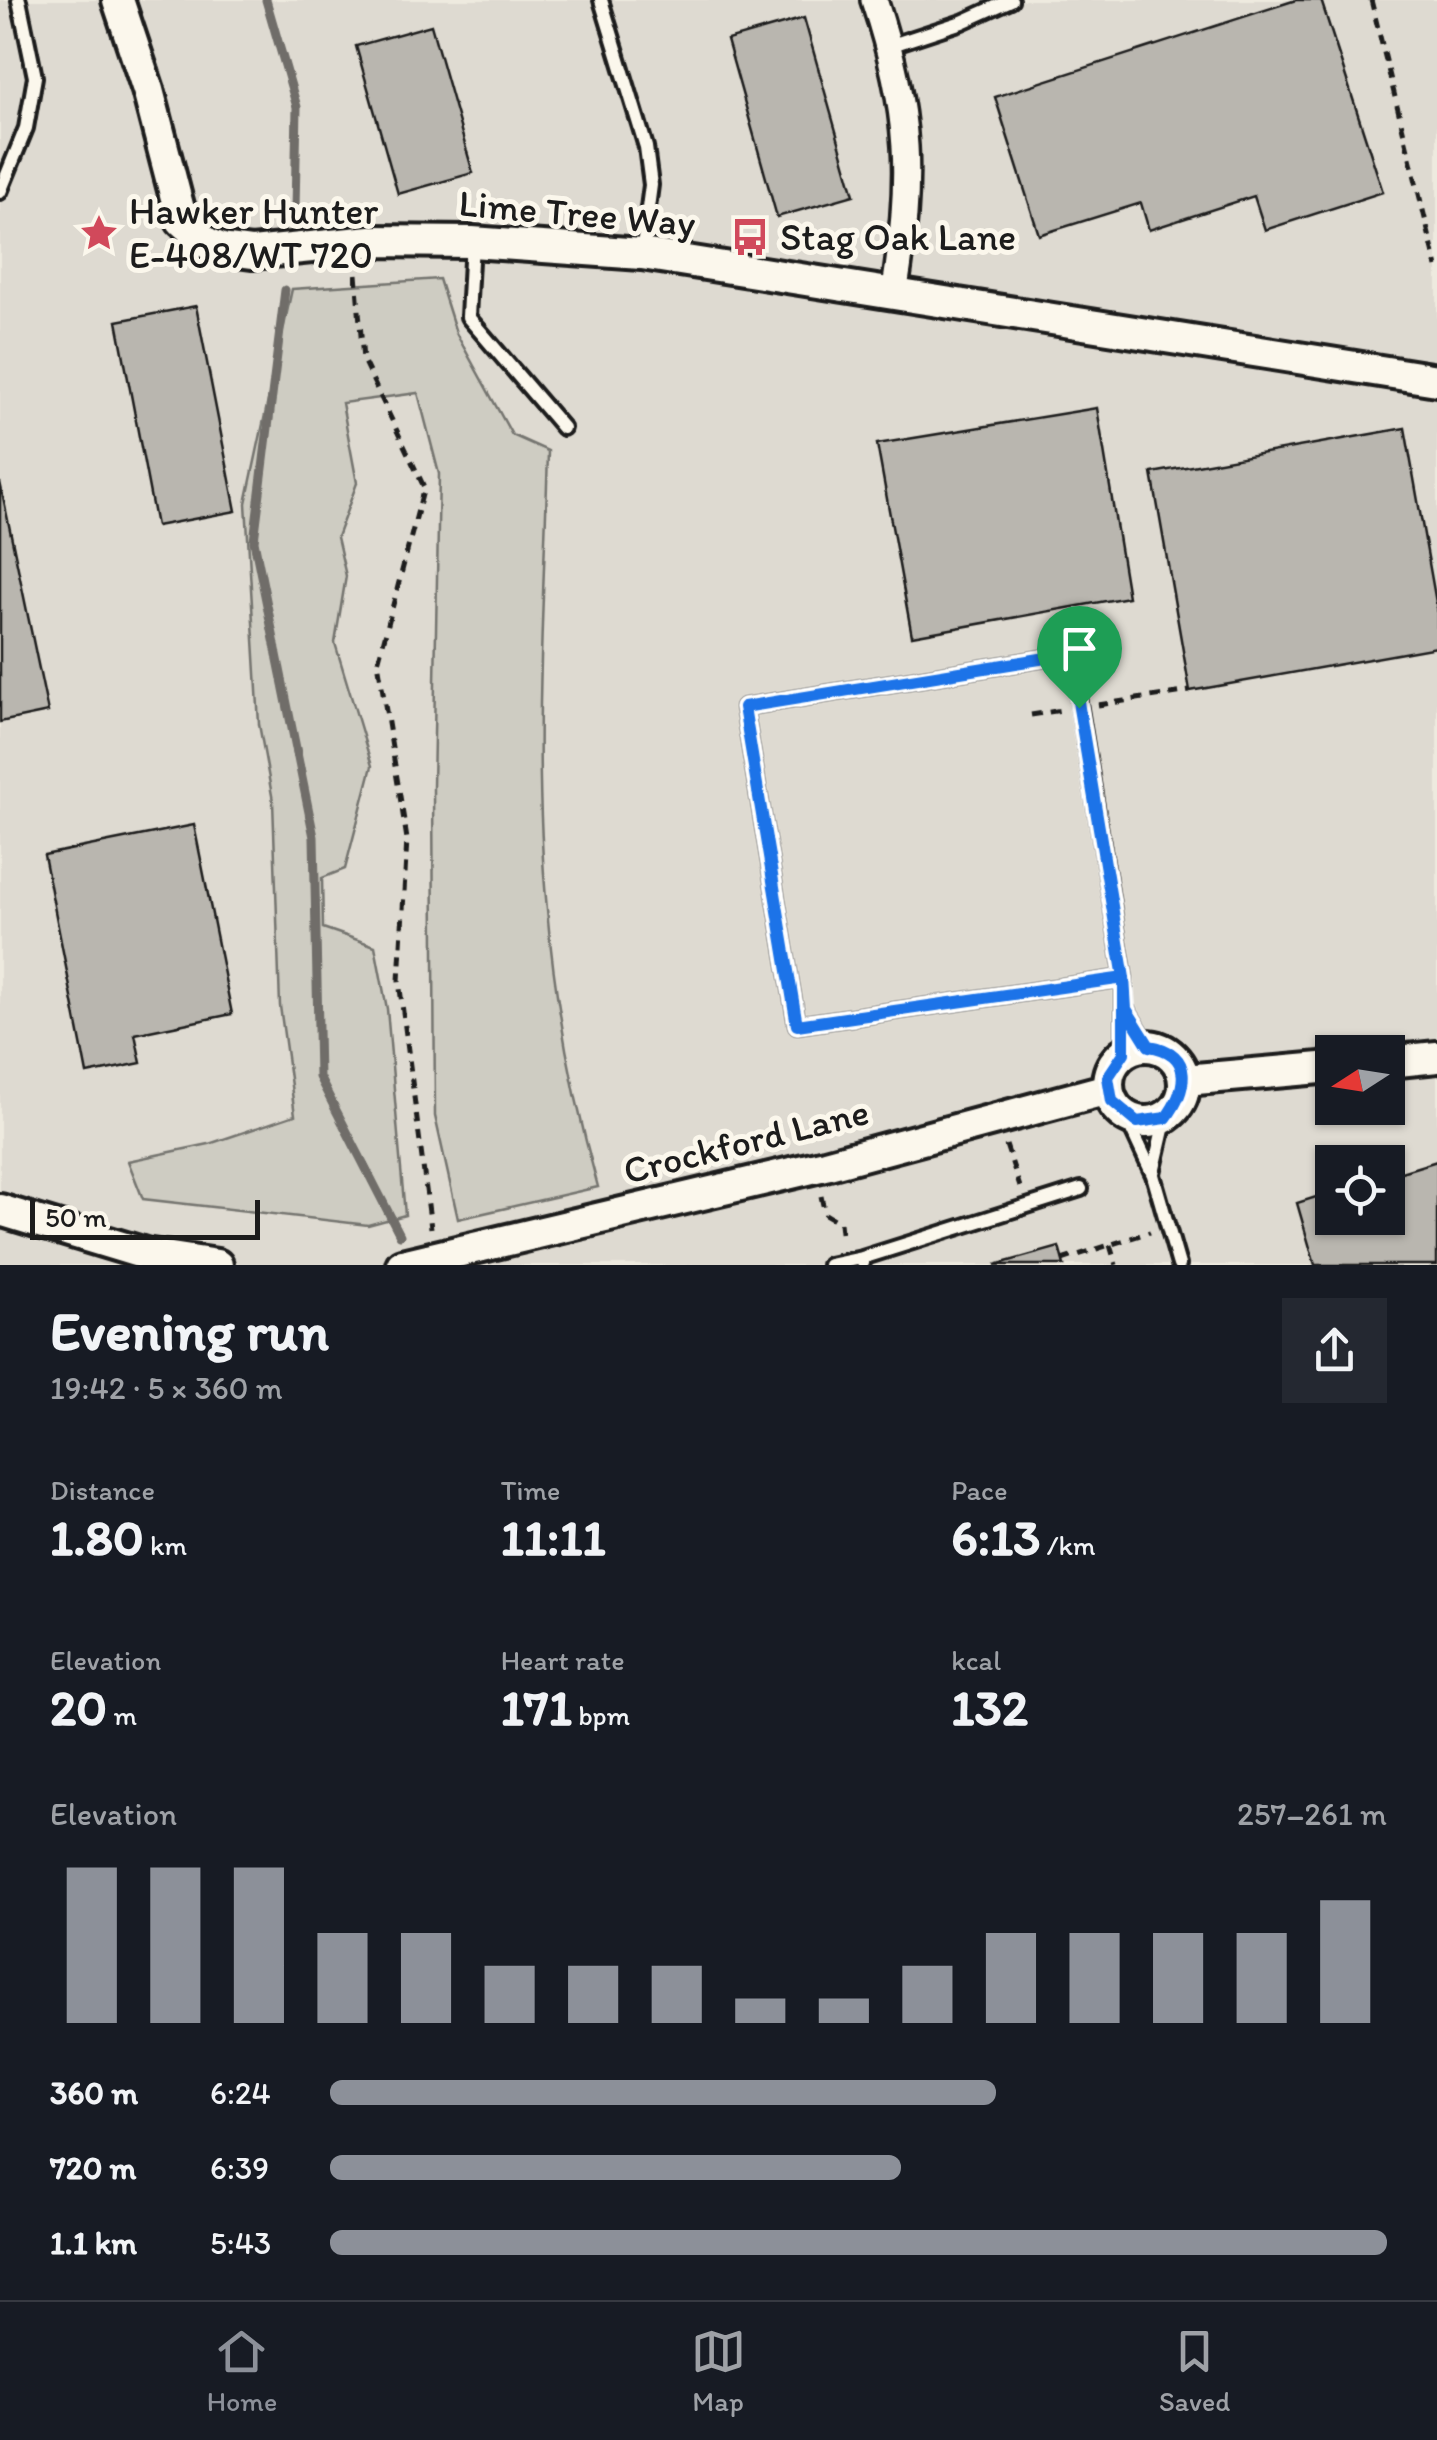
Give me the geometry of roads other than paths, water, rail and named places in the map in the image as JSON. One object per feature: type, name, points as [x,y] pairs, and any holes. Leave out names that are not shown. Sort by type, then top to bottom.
[{"type":"street","name":"Lime Tree Way","points":[[118,0],[148,90],[182,221],[207,243],[252,253],[371,241],[472,242],[642,254],[1437,380]]},
{"type":"street","points":[[874,0],[890,46],[907,142],[908,208],[894,295]]},
{"type":"street","points":[[1137,1050],[1166,1052],[1179,1064],[1184,1080],[1184,1094],[1166,1118],[1150,1123],[1126,1117],[1112,1101],[1108,1088],[1114,1064],[1137,1050]]},
{"type":"street","points":[[1405,1060],[1437,1057]]},
{"type":"street","points":[[1184,1080],[1315,1068]]},
{"type":"street","name":"Crockford Lane","points":[[419,1254],[825,1165],[1108,1088]]},
{"type":"street","points":[[0,1210],[145,1254],[217,1265]]},
{"type":"lane","points":[[0,192],[26,128],[35,77],[18,0]]},
{"type":"lane","points":[[601,0],[646,147],[651,185],[642,254]]},
{"type":"lane","points":[[890,46],[962,22],[1010,0]]},
{"type":"lane","points":[[472,242],[468,317],[563,428]]},
{"type":"lane","points":[[1124,978],[797,1025],[744,707],[1071,654],[1124,978],[1126,1009],[1137,1050]]},
{"type":"lane","points":[[1126,1009],[1137,1050]]},
{"type":"lane","points":[[1126,1117],[1153,1174],[1179,1265]]},
{"type":"lane","points":[[1153,1174],[1166,1118]]},
{"type":"lane","points":[[829,1265],[863,1262],[1081,1189]]},
{"type":"waterway","points":[[266,0],[297,107],[295,210]]},
{"type":"waterway","points":[[285,290],[254,541],[314,837],[319,1077],[400,1235]]},
{"type":"place","name":"Hawker Hunter E-408/WT 720","points":[[99,233]]},
{"type":"place","name":"Stag Oak Lane","points":[[750,237]]}]
